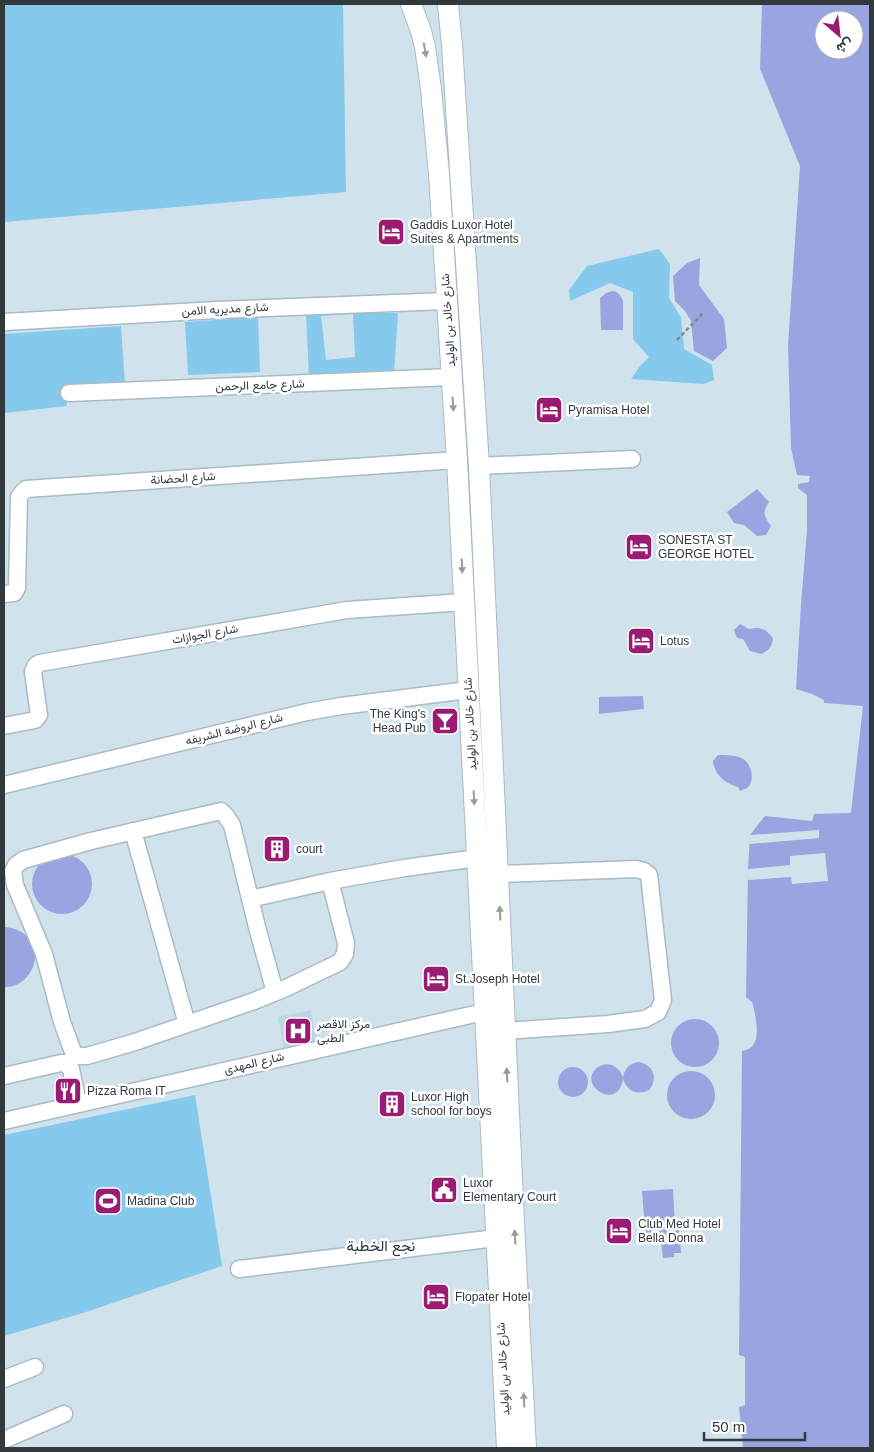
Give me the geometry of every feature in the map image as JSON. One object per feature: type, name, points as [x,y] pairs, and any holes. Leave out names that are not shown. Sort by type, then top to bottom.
[{"type":"main road","name":"شارع خالد بن الوليد","points":[[448,4],[479,466],[484,869]]},
{"type":"main road","name":"شارع خالد بن الوليد","points":[[411,8],[422,31],[435,123],[457,460],[468,690],[495,1009],[496,1238],[507,1448]]},
{"type":"main road","name":"شارع خالد بن الوليد","points":[[495,1009],[506,1032],[526,1448]]},
{"type":"street","name":"شارع مديريه الامن","points":[[4,322],[217,310],[446,301]]},
{"type":"street","name":"شارع جامع الرحمن","points":[[69,393],[451,377]]},
{"type":"street","points":[[479,466],[632,459]]},
{"type":"street","name":"شارع الحضانة","points":[[4,594],[14,593],[17,588],[19,497],[30,488],[457,460]]},
{"type":"street","name":"شارع الجوازات","points":[[4,726],[35,720],[39,715],[33,672],[36,665],[40,663],[347,610],[464,602]]},
{"type":"street","name":"شارع الروضة الشريفه","points":[[4,785],[307,712],[468,690]]},
{"type":"street","points":[[275,992],[232,825],[221,811],[91,841],[23,860],[16,865],[13,871],[15,885],[44,954],[62,1022],[75,1055],[78,1056],[87,1056],[254,1001],[275,992],[340,962],[345,954],[346,942],[330,882]]},
{"type":"street","points":[[132,831],[187,1024]]},
{"type":"street","points":[[250,899],[404,868],[636,869],[647,872],[649,875],[663,1000],[658,1012],[645,1019],[608,1024],[506,1032]]},
{"type":"street","name":"شارع المهدى","points":[[4,1121],[495,1009]]},
{"type":"street","points":[[4,1076],[65,1063],[71,1068],[78,1104]]},
{"type":"street","points":[[240,1269],[496,1238]]},
{"type":"street","points":[[4,1379],[35,1367]]},
{"type":"street","points":[[4,1440],[64,1414]]},
{"type":"path","points":[[677,340],[703,313]]},
{"type":"shaded area","points":[[343,4],[346,192],[4,222],[4,5]]},
{"type":"shaded area","points":[[762,4],[870,4],[870,1448],[743,1448],[739,1407],[745,1405],[745,1357],[739,1355],[742,1051],[749,1049],[754,1044],[757,1033],[752,1002],[746,997],[750,835],[765,816],[812,821],[814,814],[851,813],[863,706],[824,703],[824,700],[812,694],[796,689],[807,530],[807,495],[798,488],[798,484],[809,482],[810,476],[797,475],[791,448],[788,345],[800,166],[760,69]]},
{"type":"shaded area","points":[[659,249],[670,264],[669,298],[681,317],[684,349],[712,365],[714,380],[704,384],[631,379],[649,357],[633,339],[633,292],[610,283],[570,301],[569,290],[587,266]]},
{"type":"shaded area","points":[[700,258],[699,285],[724,319],[727,348],[713,361],[694,351],[691,321],[685,311],[675,301],[673,276],[687,263]]},
{"type":"shaded area","points":[[612,291],[619,294],[623,301],[623,330],[601,330],[600,298]]},
{"type":"shaded area","points":[[306,313],[398,313],[394,373],[309,377]],"holes":[[[353,314],[355,357],[326,360],[321,316]]]},
{"type":"shaded area","points":[[258,317],[260,372],[188,375],[185,322]]},
{"type":"shaded area","points":[[121,326],[125,384],[65,388],[67,406],[4,413],[4,334]]},
{"type":"shaded area","points":[[757,489],[769,502],[765,509],[765,514],[771,526],[766,535],[757,536],[744,525],[734,523],[727,512]]},
{"type":"shaded area","points":[[740,624],[749,629],[760,628],[768,632],[773,638],[770,648],[761,654],[750,651],[743,639],[737,638],[734,630]]},
{"type":"shaded area","points":[[643,696],[644,709],[599,714],[599,697]]},
{"type":"shaded area","points":[[718,755],[738,757],[746,761],[752,777],[747,788],[740,791],[738,787],[729,784],[721,778],[713,761]]},
{"type":"shaded area","points":[[62,854],[78,859],[83,863],[87,868],[92,884],[87,900],[83,905],[78,909],[62,914],[46,909],[41,905],[37,900],[32,884],[37,868],[41,863],[46,859]]},
{"type":"shaded area","points":[[4,928],[19,931],[31,941],[35,959],[33,967],[22,982],[14,986],[4,987]]},
{"type":"shaded area","name":"مركز الاقصر الطبى","points":[[311,1010],[317,1046],[285,1054],[278,1017]]},
{"type":"shaded area","points":[[695,1019],[704,1021],[712,1026],[717,1034],[719,1043],[717,1052],[712,1060],[704,1065],[695,1067],[686,1065],[678,1060],[673,1052],[671,1043],[673,1034],[678,1026],[686,1021]]},
{"type":"shaded area","points":[[639,1062],[648,1066],[653,1073],[652,1086],[649,1090],[645,1092],[633,1091],[627,1087],[623,1079],[620,1089],[614,1094],[607,1095],[594,1087],[592,1074],[598,1067],[610,1064],[619,1070],[623,1077],[628,1066]]},
{"type":"shaded area","points":[[573,1067],[584,1071],[588,1082],[584,1093],[573,1097],[562,1093],[558,1082],[562,1071]]},
{"type":"shaded area","points":[[691,1071],[700,1073],[708,1078],[713,1086],[715,1095],[713,1104],[708,1112],[700,1117],[691,1119],[682,1117],[674,1112],[669,1104],[667,1095],[669,1086],[674,1078],[682,1073]]},
{"type":"shaded area","name":"Madina Club","points":[[195,1095],[222,1266],[86,1312],[4,1336],[4,1135]]},
{"type":"shaded area","points":[[673,1189],[675,1226],[679,1226],[681,1253],[674,1253],[674,1257],[663,1258],[661,1243],[646,1244],[642,1191]]},
{"type":"pier","points":[[819,830],[819,838],[749,844],[750,835]]},
{"type":"pier","points":[[825,853],[828,881],[792,884],[791,877],[748,880],[748,869],[790,865],[790,856]]},
{"type":"place","name":"Gaddis Luxor Hotel Suites & Apartments","points":[[391,232]]},
{"type":"place","name":"Pyramisa Hotel","points":[[549,410]]},
{"type":"place","name":"SONESTA ST GEORGE HOTEL","points":[[639,547]]},
{"type":"place","name":"Lotus","points":[[641,641]]},
{"type":"place","name":"The King's Head Pub","points":[[445,721]]},
{"type":"place","name":"court","points":[[277,849]]},
{"type":"place","name":"St.Joseph Hotel","points":[[436,979]]},
{"type":"place","name":"مركز الاقصر الطبى","points":[[298,1031]]},
{"type":"place","name":"Pizza Roma IT","points":[[68,1091]]},
{"type":"place","name":"Luxor High school for boys","points":[[392,1104]]},
{"type":"place","name":"Luxor Elementary Court","points":[[444,1190]]},
{"type":"place","name":"Madina Club","points":[[108,1201]]},
{"type":"place","name":"Club Med Hotel Bella Donna","points":[[619,1231]]},
{"type":"place","name":"Flopater Hotel","points":[[436,1297]]},
{"type":"district","name":"نجع الخطبة","points":[[381,1245]]}]
